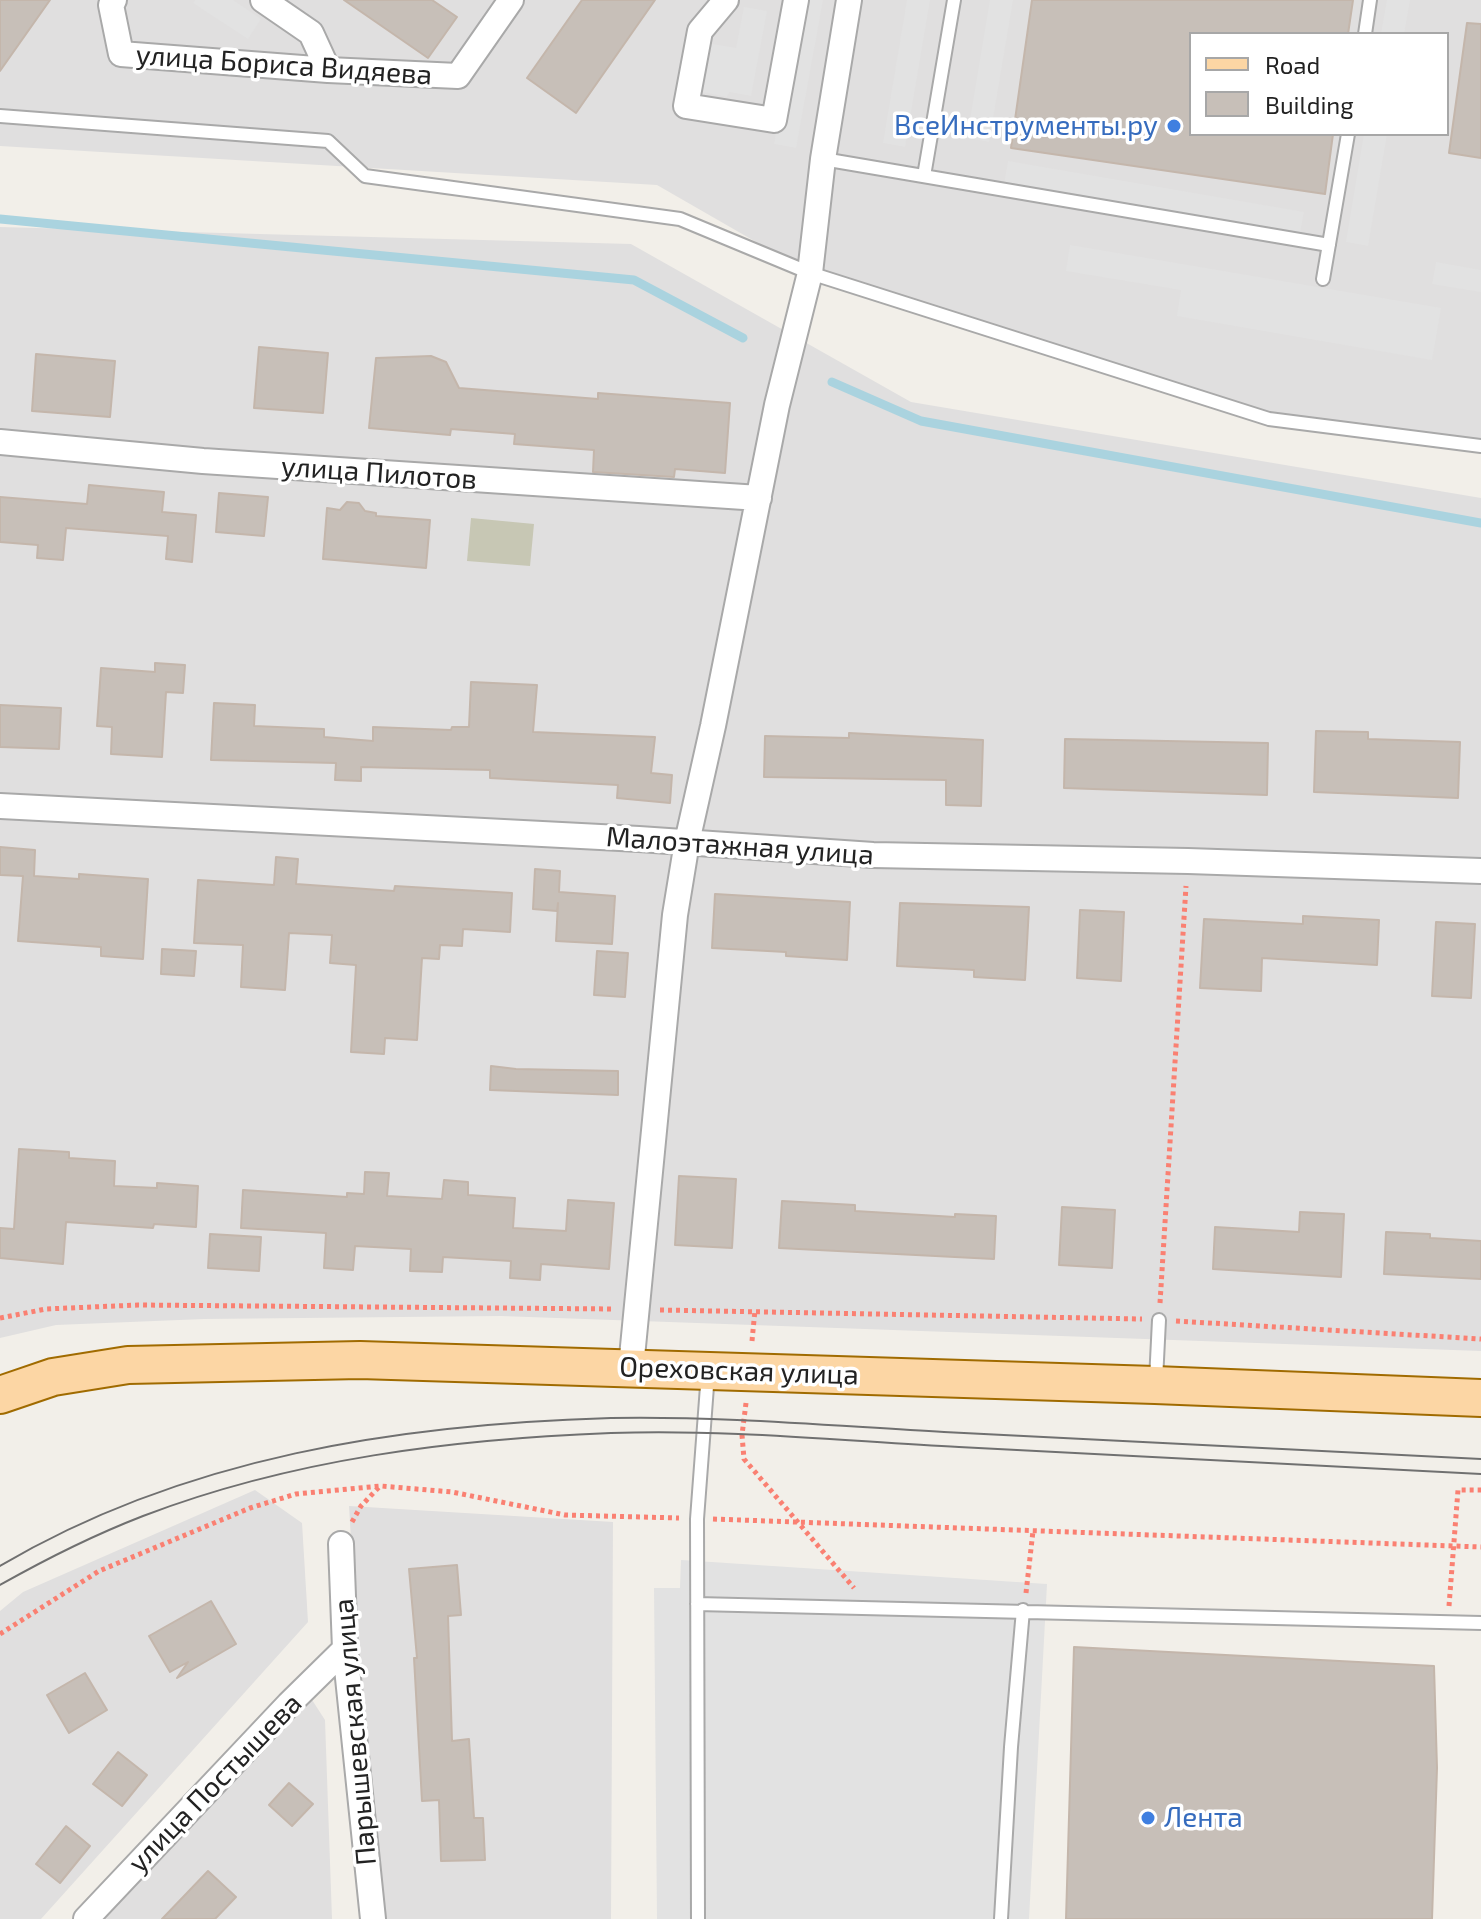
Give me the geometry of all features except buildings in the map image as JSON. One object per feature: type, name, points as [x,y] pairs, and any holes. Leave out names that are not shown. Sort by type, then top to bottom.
[{"type":"main road","name":"Ореховская улица","points":[[0,1395],[53,1377],[128,1365],[360,1360],[1481,1398]]},
{"type":"street","name":"улица Бориса Видяева","points":[[114,0],[111,5],[121,54],[328,70],[458,76],[511,0]]},
{"type":"street","points":[[263,0],[311,33],[328,70]]},
{"type":"street","points":[[726,0],[700,31],[686,106],[774,120],[796,0]]},
{"type":"street","points":[[631,1367],[675,915],[687,842],[777,405],[810,273],[823,159],[849,0]]},
{"type":"street","name":"улица Пилотов","points":[[0,442],[219,462],[759,498]]},
{"type":"street","name":"Малоэтажная улица","points":[[0,806],[687,842],[873,855],[1481,871]]},
{"type":"street","name":"Парышевская улица","points":[[341,1544],[345,1649],[373,1919]]},
{"type":"street","name":"улица Постышева","points":[[86,1919],[345,1649]]},
{"type":"lane","points":[[924,176],[954,0]]},
{"type":"lane","points":[[1365,32],[1370,0]]},
{"type":"lane","points":[[0,116],[328,141],[365,176],[680,219],[810,273],[1269,419],[1481,446]]},
{"type":"lane","points":[[1323,279],[1348,136]]},
{"type":"lane","points":[[823,159],[1329,245]]},
{"type":"lane","points":[[1155,1385],[1159,1320]]},
{"type":"lane","points":[[698,1919],[697,1519],[708,1370]]},
{"type":"lane","points":[[697,1604],[1481,1623]]},
{"type":"lane","points":[[1001,1919],[1023,1610]]},
{"type":"path","points":[[1159,1320],[1188,861]]},
{"type":"path","points":[[0,1318],[46,1309],[138,1305],[635,1310],[1159,1320],[1481,1339]]},
{"type":"path","points":[[744,1459],[872,1610]]},
{"type":"path","points":[[341,1544],[361,1506],[381,1486]]},
{"type":"path","points":[[1448,1623],[1458,1490],[1481,1490]]},
{"type":"path","points":[[697,1519],[1481,1547]]},
{"type":"path","points":[[1023,1610],[1033,1531]]},
{"type":"shaded area","points":[[0,0],[1481,0],[1481,446],[1269,419],[810,273],[657,185],[0,146]]},
{"type":"shaded area","points":[[195,0],[233,0],[261,19],[248,39],[193,3]]},
{"type":"shaded area","points":[[800,0],[823,0],[796,148],[774,144]]},
{"type":"shaded area","points":[[907,0],[930,0],[905,147],[883,143]]},
{"type":"shaded area","points":[[990,0],[1013,0],[989,142],[967,138]]},
{"type":"shaded area","points":[[1387,0],[1410,0],[1404,32],[1381,32]]},
{"type":"shaded area","points":[[744,7],[767,11],[751,96],[729,92],[727,97],[703,92],[712,44],[736,48]]},
{"type":"shaded area","points":[[1364,136],[1387,136],[1368,246],[1346,242]]},
{"type":"shaded area","points":[[1008,161],[1304,212],[1300,234],[1004,183]]},
{"type":"shaded area","points":[[0,227],[631,244],[911,402],[1481,498],[1481,1351],[501,1316],[204,1319],[56,1325],[0,1338]]},
{"type":"shaded area","points":[[1070,245],[1441,308],[1432,360],[1177,316],[1181,290],[1066,271]]},
{"type":"shaded area","points":[[1436,262],[1481,270],[1481,292],[1432,284]]},
{"type":"shaded area","points":[[471,518],[534,524],[530,566],[467,561]]},
{"type":"shaded area","points":[[255,1490],[302,1523],[308,1622],[41,1919],[0,1919],[0,1611],[23,1592]]},
{"type":"shaded area","points":[[349,1506],[613,1522],[611,1919],[374,1919]]},
{"type":"shaded area","points":[[681,1560],[1047,1584],[1029,1919],[657,1919],[654,1588],[680,1588]]},
{"type":"shaded area","points":[[305,1689],[325,1720],[332,1919],[80,1919]]},
{"type":"waterway","points":[[0,219],[634,280],[743,338]]},
{"type":"waterway","points":[[832,382],[921,421],[1481,523]]},
{"type":"tram line","points":[[0,1566],[70,1529],[143,1498],[219,1473],[295,1453],[373,1439],[452,1428],[532,1422],[611,1418],[736,1420],[1481,1459]]},
{"type":"tram line","points":[[0,1585],[125,1523],[199,1496],[315,1466],[492,1440],[611,1433],[742,1434],[1481,1474]]},
{"type":"place","name":"ВсеИнструменты.ру","points":[[1174,126]]},
{"type":"place","name":"Лента","points":[[1148,1818]]}]
